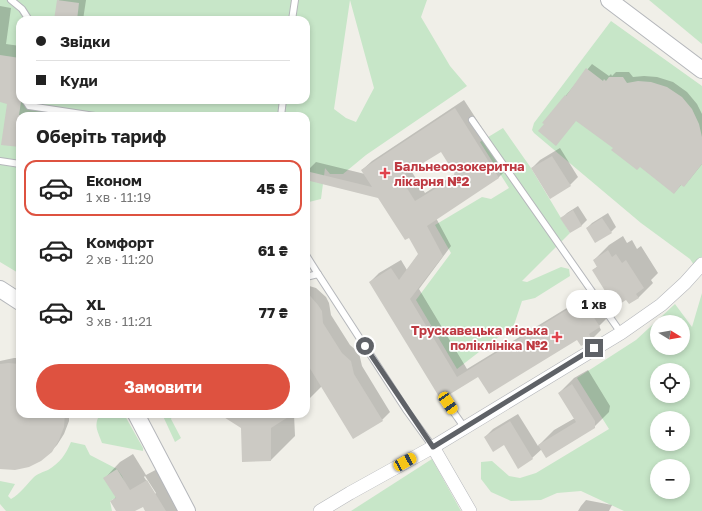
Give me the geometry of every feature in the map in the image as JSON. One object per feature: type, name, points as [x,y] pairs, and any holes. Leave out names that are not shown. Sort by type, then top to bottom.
[{"type":"street","points":[[609,0],[702,70]]},
{"type":"street","points":[[320,511],[433,447],[621,333],[661,305],[685,283],[702,264]]},
{"type":"street","points":[[0,289],[16,299]]},
{"type":"street","points":[[138,418],[187,511]]},
{"type":"street","points":[[433,447],[470,511]]},
{"type":"lane","points":[[11,0],[22,9],[27,16]]},
{"type":"lane","points":[[293,16],[295,0]]},
{"type":"lane","points":[[35,104],[75,112]]},
{"type":"lane","points":[[472,120],[621,333]]},
{"type":"lane","points":[[0,161],[16,163]]},
{"type":"lane","points":[[310,261],[407,411],[433,447]]},
{"type":"lane","points":[[310,276],[318,274]]},
{"type":"lane","points":[[446,400],[464,427]]},
{"type":"green space","points":[[0,0],[350,0],[427,0],[421,17],[450,66],[467,86],[366,155],[343,174],[330,174],[325,168],[321,199],[310,202],[310,112],[16,112],[16,272],[0,262]],"holes":[[[350,0],[374,88],[356,122],[346,118],[334,109]]]},
{"type":"green space","points":[[649,0],[702,0],[702,44]]},
{"type":"green space","points":[[611,21],[702,86],[702,262],[696,268],[690,259],[641,223],[532,130],[534,123]]},
{"type":"green space","points":[[503,128],[531,168],[570,233],[522,281],[527,282],[561,267],[569,269],[570,276],[535,298],[522,301],[514,325],[457,369],[416,300],[451,253],[435,225],[482,197],[491,199],[509,188],[480,142]]},
{"type":"green space","points":[[702,293],[702,511],[624,511],[581,491],[557,493],[541,500],[511,501],[491,492],[481,479],[481,462],[492,461],[509,476],[520,478],[536,473],[609,429],[577,378],[636,340],[650,327],[650,355],[690,355],[690,324],[692,327]]},
{"type":"green space","points":[[675,304],[683,315],[663,315]]},
{"type":"green space","points":[[98,418],[126,418],[143,448],[143,451],[102,443],[98,432]]},
{"type":"green space","points":[[164,418],[171,418],[181,438],[175,442]]},
{"type":"green space","points":[[71,442],[85,445],[90,455],[117,469],[122,476],[128,491],[110,501],[112,511],[6,511],[0,504],[0,481],[15,484],[8,496],[11,499],[15,497],[35,476],[48,470],[56,464],[65,454]]},
{"type":"green space","points":[[432,459],[461,511],[351,511]]},
{"type":"building","points":[[57,0],[79,3],[77,16],[55,16]]},
{"type":"building","points":[[0,55],[16,57],[16,104],[21,104],[19,112],[16,112],[16,147],[1,145],[7,104],[0,102]]},
{"type":"building","points":[[586,68],[603,81],[604,79],[606,81],[609,77],[623,77],[627,83],[638,81],[651,82],[667,87],[682,97],[692,109],[699,124],[702,137],[702,164],[684,187],[681,185],[674,194],[640,167],[637,170],[611,150],[613,148],[576,121],[556,146],[538,131],[544,124],[542,123],[565,95],[566,96]]},
{"type":"building","points":[[455,108],[499,178],[427,226],[443,256],[410,299],[457,377],[583,300],[600,327],[589,334],[592,340],[581,346],[577,340],[489,394],[478,377],[447,396],[443,396],[441,400],[369,282],[391,268],[399,280],[418,254],[409,238],[405,240],[378,198],[310,181],[310,172],[372,187],[361,170]],"holes":[[[441,152],[456,176],[415,201],[400,177]]]},
{"type":"building","points":[[552,156],[571,186],[550,199],[531,168]]},
{"type":"building","points":[[573,210],[582,226],[570,233],[560,218]]},
{"type":"building","points":[[602,218],[612,233],[595,243],[586,228]]},
{"type":"building","points":[[608,250],[612,257],[616,254],[622,263],[626,260],[644,288],[636,294],[639,298],[629,304],[626,300],[615,307],[592,270],[597,267],[593,260]]},
{"type":"building","points":[[310,296],[322,311],[323,323],[342,353],[351,361],[354,374],[383,421],[353,439],[310,369]]},
{"type":"building","points":[[0,364],[16,364],[16,418],[65,418],[64,427],[52,452],[41,461],[29,467],[15,470],[0,469]]},
{"type":"building","points":[[572,384],[595,421],[595,428],[546,458],[538,445],[576,422],[558,393]]},
{"type":"building","points":[[225,418],[287,418],[271,428],[271,461],[242,462],[241,428]]},
{"type":"building","points":[[510,421],[533,459],[518,469],[504,445],[493,452],[484,437]]},
{"type":"building","points":[[117,469],[130,490],[147,480],[166,511],[145,511],[143,507],[135,511],[116,511],[110,501],[116,498],[103,478]]},
{"type":"place","name":"Бальнеоозокеритна лікарня №2","points":[[385,173]]},
{"type":"place","name":"Трускавецька міська поліклініка №2","points":[[557,337]]},
{"type":"route","points":[[365,346],[407,411],[433,447],[594,348]]}]
